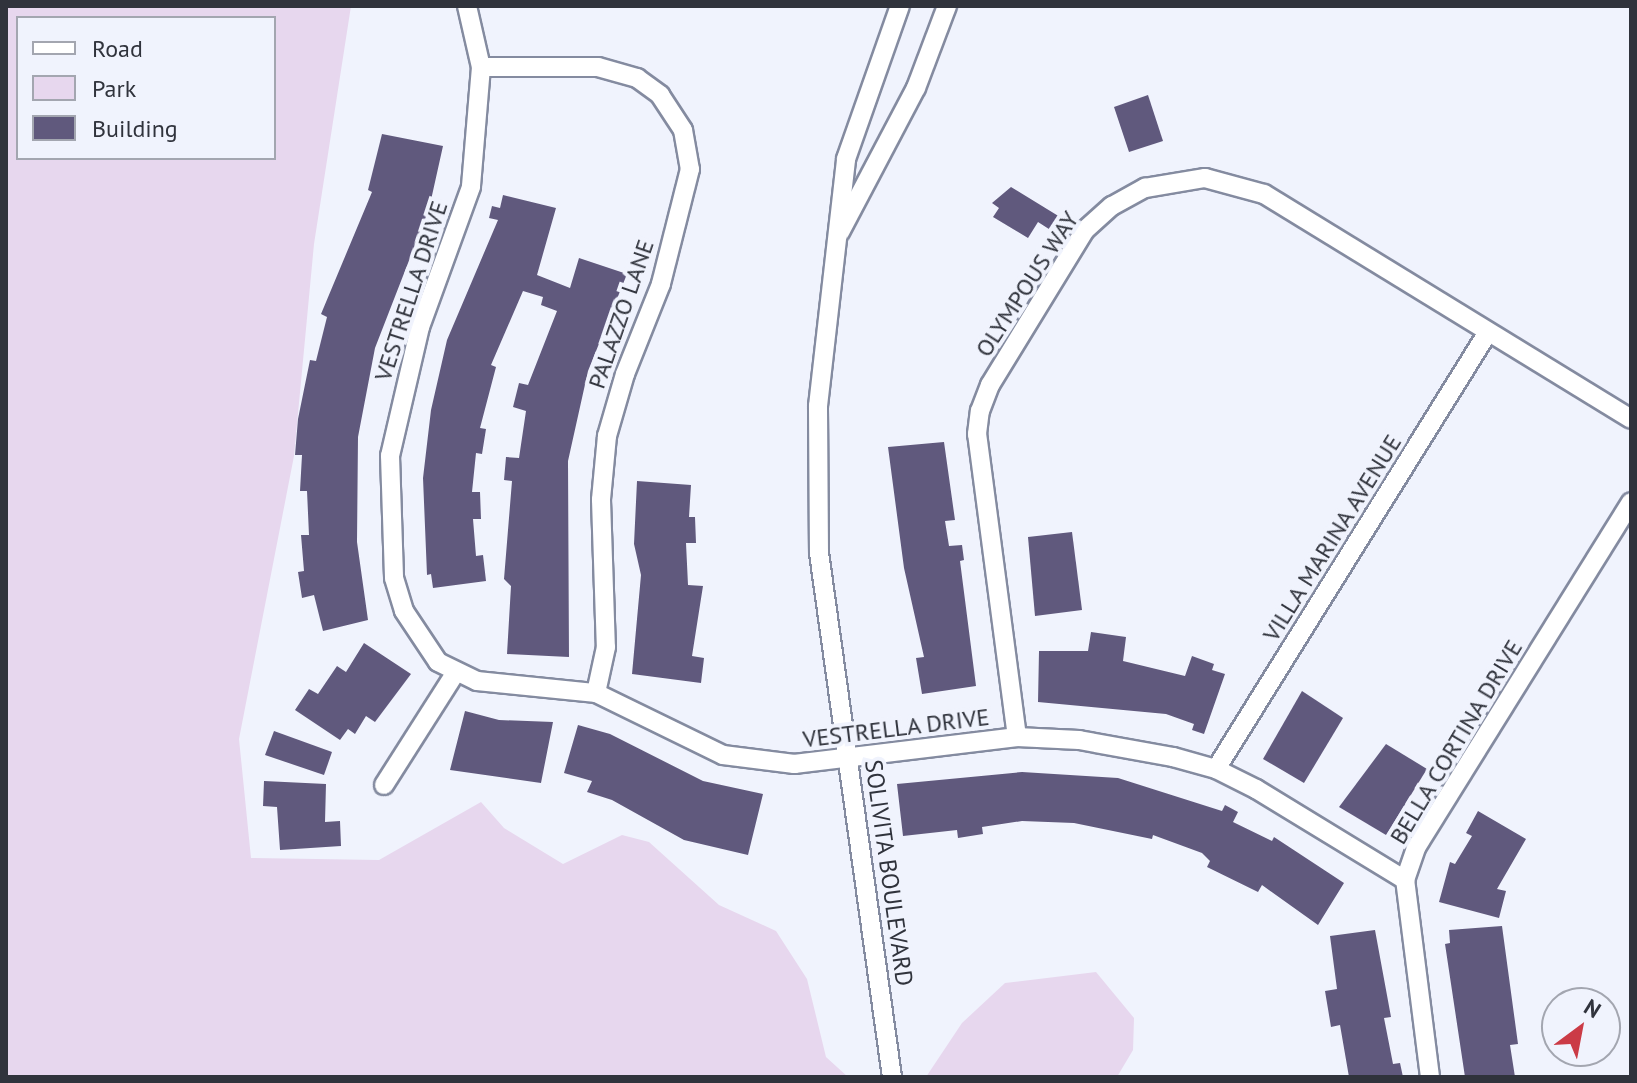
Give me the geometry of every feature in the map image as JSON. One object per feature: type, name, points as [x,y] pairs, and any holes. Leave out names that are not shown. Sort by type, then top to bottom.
[{"type":"street","name":"VESTRELLA DRIVE","points":[[467,6],[481,67],[471,187],[420,327],[390,456],[394,578],[423,645],[454,675],[502,685],[596,693],[723,755],[794,764],[849,760],[1017,737],[1079,740],[1216,769],[1405,880]]},
{"type":"street","name":"SOLIVITA BOULEVARD","points":[[892,1077],[819,553],[818,406],[846,159],[900,6]]},
{"type":"street","name":"SOLIVITA BOULEVARD","points":[[834,245],[916,88],[947,6]]},
{"type":"street","name":"PALAZZO LANE","points":[[481,67],[598,67],[637,78],[660,95],[683,130],[690,169],[661,284],[625,374],[607,436],[601,500],[606,647],[596,693]]},
{"type":"street","name":"OLYMPOUS WAY","points":[[1017,737],[977,434],[980,411],[990,385],[1085,230],[1112,206],[1145,188],[1174,180],[1205,178],[1236,183],[1264,194],[1631,419]]},
{"type":"street","name":"VILLA MARINA AVENUE","points":[[1216,769],[1488,332]]},
{"type":"street","name":"BELLA CORTINA DRIVE","points":[[1430,1077],[1405,880],[1417,846],[1631,502]]},
{"type":"street","points":[[384,785],[454,675]]},
{"type":"green space","points":[[6,6],[351,6],[314,244],[294,456],[239,739],[251,858],[379,860],[481,802],[504,828],[563,864],[622,835],[649,842],[719,905],[776,931],[807,979],[826,1057],[848,1077],[6,1077]]},
{"type":"green space","points":[[1096,972],[1134,1018],[1133,1050],[1117,1077],[926,1077],[962,1023],[1005,983]]},
{"type":"building","points":[[1148,95],[1163,141],[1129,152],[1114,107]]},
{"type":"building","points":[[382,134],[443,146],[429,209],[375,348],[358,437],[357,542],[368,620],[323,631],[314,595],[302,598],[298,572],[304,571],[301,535],[309,535],[307,491],[300,491],[302,455],[295,455],[298,419],[310,360],[316,361],[327,317],[321,314],[372,192],[368,190]]},
{"type":"building","points":[[1011,187],[1060,217],[1052,231],[1038,222],[1028,238],[993,217],[999,208],[992,203]]},
{"type":"building","points":[[503,195],[556,208],[537,275],[570,288],[579,258],[627,274],[588,371],[568,461],[569,657],[507,654],[511,586],[504,579],[512,481],[504,480],[506,457],[519,458],[526,411],[513,407],[519,383],[528,385],[557,311],[541,305],[543,297],[523,291],[491,365],[496,367],[480,428],[486,429],[482,454],[476,453],[472,492],[480,492],[481,519],[473,519],[476,556],[483,555],[486,581],[433,588],[431,574],[427,575],[423,478],[431,410],[447,340],[498,220],[489,218],[492,206],[500,208]]},
{"type":"building","points":[[944,442],[955,520],[945,521],[949,546],[962,545],[964,560],[960,561],[976,686],[922,694],[916,658],[924,657],[904,568],[888,447]]},
{"type":"building","points":[[637,481],[691,485],[689,517],[695,517],[696,543],[686,543],[688,585],[703,586],[692,656],[704,658],[701,683],[632,674],[641,575],[634,544]]},
{"type":"building","points":[[1072,532],[1082,610],[1035,616],[1028,537]]},
{"type":"building","points":[[1091,632],[1126,637],[1123,661],[1185,676],[1192,656],[1214,664],[1212,670],[1225,674],[1204,734],[1192,730],[1194,724],[1166,714],[1038,702],[1039,651],[1088,651]]},
{"type":"building","points":[[364,643],[411,674],[375,722],[366,716],[355,734],[348,729],[340,740],[295,710],[309,689],[318,694],[337,666],[346,672]]},
{"type":"building","points":[[1302,691],[1343,718],[1304,783],[1263,759]]},
{"type":"building","points":[[465,711],[499,720],[553,722],[541,783],[450,770]]},
{"type":"building","points":[[578,725],[610,734],[703,781],[763,794],[748,855],[684,840],[612,800],[587,792],[592,781],[564,773]]},
{"type":"building","points":[[274,731],[332,752],[324,775],[265,755]]},
{"type":"building","points":[[1386,744],[1427,769],[1386,835],[1339,807]]},
{"type":"building","points":[[1022,772],[1118,778],[1222,811],[1225,805],[1238,812],[1233,822],[1272,841],[1274,837],[1344,883],[1318,925],[1262,885],[1258,892],[1207,867],[1210,861],[1202,853],[1153,835],[1152,839],[1074,823],[1022,821],[982,827],[983,834],[958,838],[957,830],[903,836],[897,784]]},
{"type":"building","points":[[264,781],[326,784],[325,822],[340,821],[341,846],[280,850],[277,807],[263,806]]},
{"type":"building","points":[[1478,811],[1526,839],[1497,889],[1506,891],[1499,918],[1439,902],[1450,862],[1455,864],[1472,836],[1466,833]]},
{"type":"building","points":[[1502,926],[1518,1044],[1510,1045],[1515,1077],[1465,1077],[1445,944],[1450,943],[1449,930]]},
{"type":"building","points":[[1375,930],[1391,1017],[1384,1018],[1393,1064],[1400,1063],[1403,1077],[1349,1077],[1340,1025],[1331,1027],[1325,991],[1337,989],[1330,936]]}]
